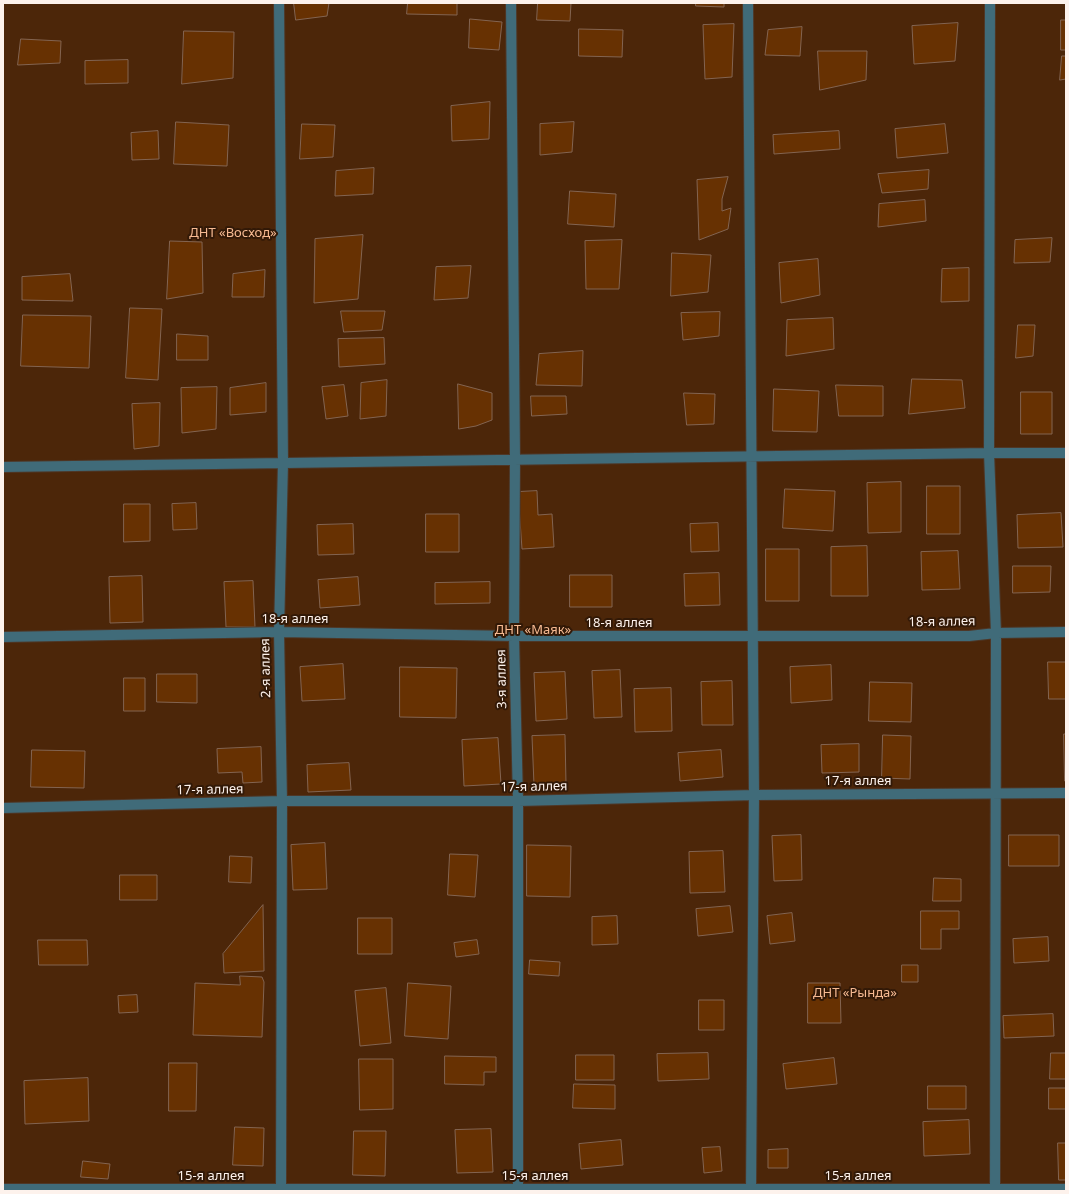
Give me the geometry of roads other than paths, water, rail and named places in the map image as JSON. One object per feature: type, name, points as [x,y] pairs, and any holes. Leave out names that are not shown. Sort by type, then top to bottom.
[{"type":"street","name":"2-я аллея","points":[[279,3],[283,463],[279,632],[282,801],[281,1190]]},
{"type":"street","name":"3-я аллея","points":[[511,3],[515,459],[514,636],[518,801],[518,1190]]},
{"type":"street","points":[[748,3],[751,636],[754,795],[751,1190]]},
{"type":"street","points":[[990,3],[989,453],[996,633],[996,1190]]},
{"type":"street","points":[[3,467],[989,453],[1066,454]]},
{"type":"street","name":"18-я аллея","points":[[3,637],[279,632],[514,636],[969,636],[996,633],[1066,632]]},
{"type":"street","name":"17-я аллея","points":[[3,808],[282,801],[518,801],[754,795],[1066,793]]},
{"type":"street","name":"15-я аллея","points":[[3,1189],[1066,1189]]},
{"type":"park label","name":"ДНТ «Восход»","points":[[233,233]]},
{"type":"park label","name":"ДНТ «Маяк»","points":[[533,630]]},
{"type":"park label","name":"ДНТ «Рында»","points":[[855,993]]}]
